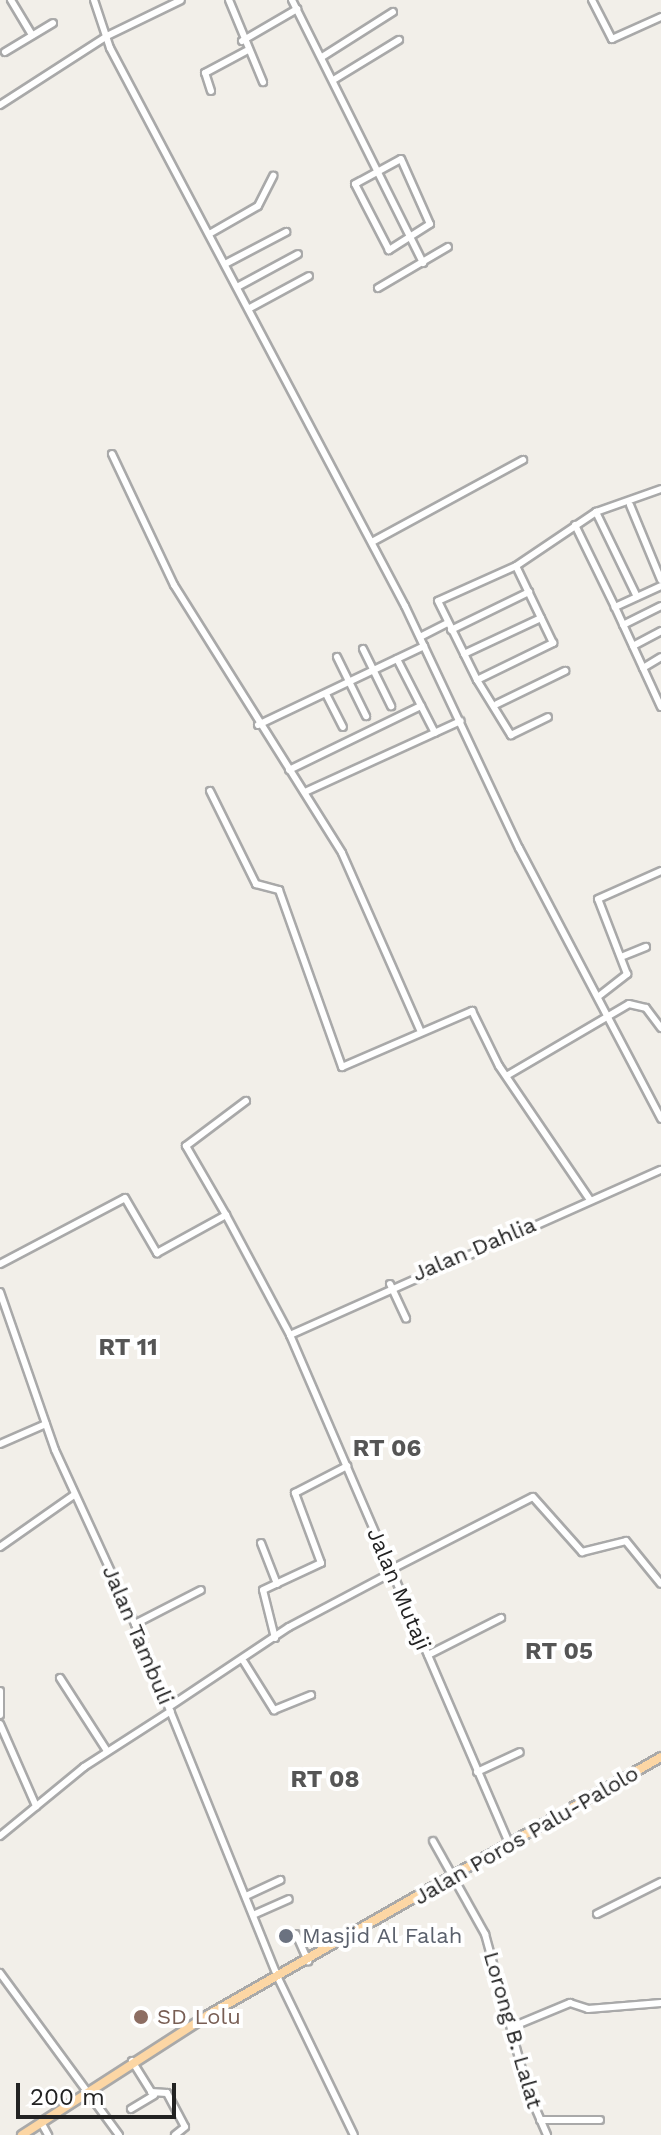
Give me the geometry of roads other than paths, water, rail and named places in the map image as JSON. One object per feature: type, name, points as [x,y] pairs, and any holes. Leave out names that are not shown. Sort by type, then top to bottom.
[{"type":"main road","name":"Jalan Poros Palu-Palolo","points":[[22,2135],[132,2061],[661,1757]]},
{"type":"street","points":[[11,0],[32,35]]},
{"type":"street","points":[[94,0],[107,36],[372,542],[661,1119]]},
{"type":"street","points":[[0,105],[107,36],[181,0]]},
{"type":"street","points":[[229,0],[246,51],[263,82]]},
{"type":"street","points":[[292,0],[381,167],[409,240],[423,263]]},
{"type":"street","points":[[592,0],[612,39],[661,17]]},
{"type":"street","points":[[242,41],[297,9]]},
{"type":"street","points":[[322,57],[393,12]]},
{"type":"street","points":[[5,52],[53,23]]},
{"type":"street","points":[[335,79],[399,40]]},
{"type":"street","points":[[211,91],[205,73],[246,51]]},
{"type":"street","points":[[402,160],[430,224],[389,250],[355,187],[381,167],[402,160]]},
{"type":"street","points":[[211,233],[258,206],[273,176]]},
{"type":"street","points":[[227,263],[286,232]]},
{"type":"street","points":[[378,288],[448,247]]},
{"type":"street","points":[[239,286],[298,254]]},
{"type":"street","points":[[250,308],[309,276]]},
{"type":"street","points":[[112,454],[174,585],[258,725],[305,792],[342,853],[420,1030]]},
{"type":"street","points":[[372,542],[523,460]]},
{"type":"street","points":[[548,717],[511,735],[497,704],[477,680],[438,601],[516,566],[596,512],[630,505],[661,489]]},
{"type":"street","points":[[615,607],[661,583],[630,505]]},
{"type":"street","points":[[596,512],[637,597]]},
{"type":"street","points":[[575,525],[661,707]]},
{"type":"street","points":[[477,680],[553,643],[516,566]]},
{"type":"street","points":[[420,637],[529,592]]},
{"type":"street","points":[[623,625],[661,606]]},
{"type":"street","points":[[464,654],[541,618]]},
{"type":"street","points":[[633,646],[661,631]]},
{"type":"street","points":[[258,725],[424,646]]},
{"type":"street","points":[[363,649],[391,706]]},
{"type":"street","points":[[337,657],[366,716]]},
{"type":"street","points":[[643,668],[661,657]]},
{"type":"street","points":[[397,659],[435,733]]},
{"type":"street","points":[[497,704],[565,671]]},
{"type":"street","points":[[326,694],[343,727]]},
{"type":"street","points":[[289,770],[421,706]]},
{"type":"street","points":[[305,792],[461,721]]},
{"type":"street","points":[[210,791],[256,884],[279,890],[342,1067],[420,1030],[472,1011],[508,1075],[590,1200]]},
{"type":"street","points":[[599,996],[627,977],[598,899],[661,871]]},
{"type":"street","points":[[621,957],[646,947]]},
{"type":"street","points":[[508,1075],[635,1003],[661,1028]]},
{"type":"street","name":"Jalan Mutaji","points":[[246,1101],[186,1146],[290,1335],[509,1843]]},
{"type":"street","name":"Jalan Dahlia","points":[[290,1335],[390,1284],[661,1170]]},
{"type":"street","points":[[0,1264],[125,1198],[157,1253],[226,1215]]},
{"type":"street","points":[[390,1284],[406,1318]]},
{"type":"street","name":"Jalan Tambuli","points":[[0,1292],[74,1495],[135,1624],[278,1978],[354,2135]]},
{"type":"street","points":[[0,1444],[46,1424]]},
{"type":"street","points":[[275,1638],[261,1596],[277,1584],[321,1563],[295,1492],[347,1466]]},
{"type":"street","points":[[0,1547],[74,1495]]},
{"type":"street","points":[[1,1833],[107,1751],[244,1662],[275,1638],[507,1508],[537,1499],[572,1545],[589,1555],[626,1541],[661,1584]]},
{"type":"street","points":[[261,1543],[277,1584]]},
{"type":"street","points":[[135,1624],[201,1590]]},
{"type":"street","points":[[428,1655],[501,1618]]},
{"type":"street","points":[[244,1662],[274,1710],[311,1695]]},
{"type":"street","points":[[60,1678],[107,1751]]},
{"type":"street","points":[[0,1691],[0,1715]]},
{"type":"street","points":[[0,1724],[36,1806]]},
{"type":"street","points":[[477,1772],[520,1752]]},
{"type":"street","name":"Lorong B. Lalat","points":[[433,1841],[485,1934],[547,2135]]},
{"type":"street","points":[[246,1896],[281,1880]]},
{"type":"street","points":[[597,1914],[661,1882]]},
{"type":"street","points":[[253,1915],[289,1899]]},
{"type":"street","points":[[296,1934],[308,1961]]},
{"type":"street","points":[[0,1973],[90,2090],[119,2135]]},
{"type":"street","points":[[512,2027],[570,2003],[588,2009],[661,2003]]},
{"type":"street","points":[[132,2061],[154,2095]]},
{"type":"street","points":[[131,2109],[166,2091],[187,2132],[175,2135]]},
{"type":"street","points":[[540,2120],[600,2120]]},
{"type":"street","points":[[42,2124],[48,2135]]},
{"type":"place","name":"Masjid Al Falah","points":[[286,1936]]},
{"type":"place","name":"SD Lolu","points":[[141,2017]]},
{"type":"district","name":"RT 11","points":[[128,1348]]},
{"type":"district","name":"RT 06","points":[[387,1449]]},
{"type":"district","name":"RT 05","points":[[559,1652]]},
{"type":"district","name":"RT 08","points":[[325,1780]]}]
